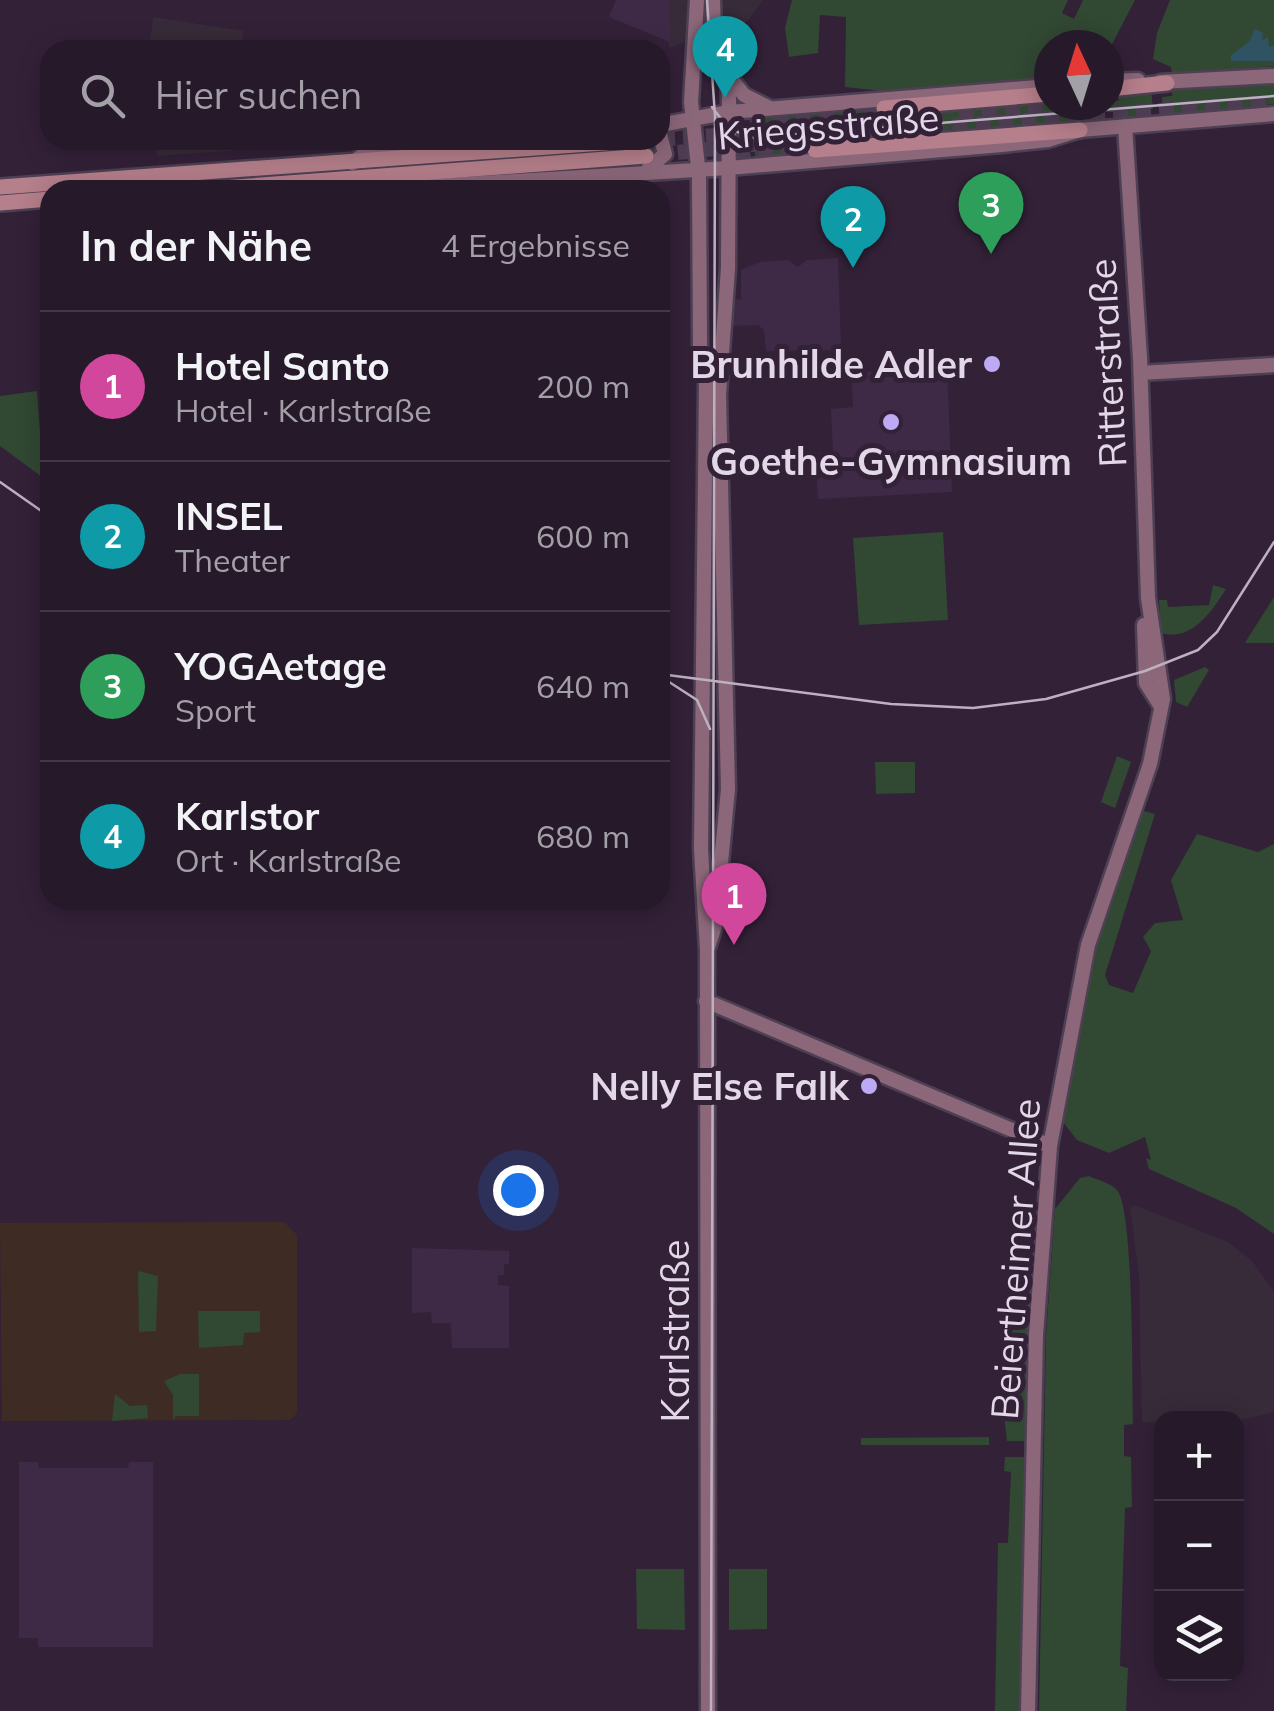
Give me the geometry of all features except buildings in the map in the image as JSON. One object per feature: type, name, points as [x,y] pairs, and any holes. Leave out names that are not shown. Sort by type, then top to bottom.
[{"type":"main road","name":"Karlstraße","points":[[697,0],[692,62],[699,170],[700,345],[706,384],[701,803],[706,950],[708,1711]]},
{"type":"main road","name":"Karlstraße","points":[[706,950],[715,926],[728,789],[720,422],[728,268],[729,112],[728,74],[714,31],[713,0]]},
{"type":"main road","points":[[728,74],[744,94],[771,109]]},
{"type":"main road","points":[[1124,87],[1274,76]]},
{"type":"main road","points":[[1124,82],[1167,83]]},
{"type":"main road","name":"Kriegsstraße","points":[[670,124],[729,112],[1034,87]]},
{"type":"main road","points":[[884,108],[1034,95]]},
{"type":"main road","name":"Kriegsstraße","points":[[644,156],[699,170],[1048,140],[1080,130],[1274,114]]},
{"type":"main road","name":"Ritterstraße","points":[[1126,126],[1141,373],[1152,671]]},
{"type":"main road","points":[[815,150],[1080,130]]},
{"type":"main road","points":[[295,180],[352,163],[370,150]]},
{"type":"main road","points":[[352,163],[644,156]]},
{"type":"main road","points":[[163,180],[644,156]]},
{"type":"main road","points":[[0,187],[40,185]]},
{"type":"main road","points":[[0,203],[40,201]]},
{"type":"main road","points":[[1141,373],[1274,366]]},
{"type":"main road","name":"Beiertheimer Allee","points":[[1028,1711],[1036,1335],[1050,1146],[1088,945],[1150,764],[1160,705],[1152,671]]},
{"type":"main road","points":[[706,1001],[1050,1146]]},
{"type":"shaded area","points":[[616,0],[670,0],[670,40],[665,40],[609,17]]},
{"type":"shaded area","points":[[647,0],[763,0],[738,34],[722,29],[670,48],[669,9]]},
{"type":"shaded area","points":[[153,17],[244,31],[243,40],[150,40]]},
{"type":"shaded area","points":[[156,150],[240,150],[157,156]]},
{"type":"shaded area","points":[[838,258],[841,350],[766,351],[764,330],[758,325],[731,326],[730,300],[741,299],[741,270],[760,262],[788,260],[798,267],[807,260]]},
{"type":"shaded area","name":"Goethe-Gymnasium","points":[[947,367],[952,492],[818,499],[815,453],[833,452],[831,409],[853,407],[851,373]]},
{"type":"shaded area","points":[[1134,1205],[1228,1242],[1252,1261],[1274,1292],[1274,1412],[1244,1419],[1244,1411],[1154,1411],[1154,1422],[1142,1422],[1139,1275],[1130,1207]]},
{"type":"shaded area","points":[[284,1222],[297,1235],[297,1413],[290,1420],[2,1421],[0,1223]]},
{"type":"shaded area","points":[[412,1248],[509,1251],[509,1264],[504,1264],[504,1275],[498,1275],[498,1285],[509,1286],[509,1348],[452,1348],[451,1323],[432,1323],[431,1312],[412,1313]]},
{"type":"shaded area","points":[[19,1462],[38,1462],[39,1468],[128,1468],[129,1462],[153,1462],[153,1647],[38,1647],[38,1638],[19,1638]]},
{"type":"green space","points":[[792,0],[1068,0],[1062,13],[1074,19],[1083,0],[1135,0],[1119,30],[1034,30],[1034,79],[882,91],[845,87],[846,17],[820,15],[818,53],[789,57],[785,28]]},
{"type":"green space","points":[[1170,0],[1274,0],[1274,66],[1172,74],[1171,67],[1153,59],[1157,33]]},
{"type":"green space","points":[[1274,81],[1274,104],[1163,116],[1162,97],[1172,96],[1172,88]]},
{"type":"green space","points":[[1151,89],[1153,109],[1145,110],[1146,118],[1114,121],[1124,120],[1124,91]]},
{"type":"green space","points":[[1034,98],[1034,120],[1097,122],[755,160],[755,149],[769,145],[921,132],[920,127],[802,137],[801,127],[919,117],[919,112],[769,124],[753,119],[845,111],[873,103]]},
{"type":"green space","points":[[37,391],[40,476],[0,446],[0,396]]},
{"type":"green space","points":[[943,532],[948,620],[859,625],[853,538]]},
{"type":"green space","points":[[1213,585],[1226,589],[1200,623],[1182,633],[1161,633],[1159,600],[1167,600],[1168,607],[1209,605]]},
{"type":"green space","points":[[1274,597],[1274,643],[1245,643],[1248,638]]},
{"type":"green space","points":[[1205,667],[1209,670],[1187,707],[1176,702],[1174,680]]},
{"type":"green space","points":[[1117,756],[1131,762],[1115,808],[1101,802]]},
{"type":"green space","points":[[875,762],[915,762],[915,793],[876,794]]},
{"type":"green space","points":[[1140,810],[1155,814],[1105,975],[1109,985],[1133,993],[1151,951],[1143,937],[1155,923],[1183,920],[1171,880],[1197,834],[1258,852],[1274,844],[1274,1234],[1236,1208],[1149,1169],[1146,1158],[1151,1160],[1145,1137],[1109,1153],[1077,1140],[1063,1122],[1094,946]]},
{"type":"green space","points":[[1089,1176],[1117,1190],[1127,1229],[1133,1424],[1124,1425],[1124,1456],[1131,1457],[1132,1507],[1125,1508],[1120,1666],[1128,1668],[1126,1711],[1039,1711],[1046,1336],[1055,1209],[1080,1178]]},
{"type":"green space","points":[[1024,1216],[1033,1225],[1027,1441],[1007,1441],[1003,1407],[1012,1406],[1012,1367],[1004,1366],[1006,1306],[1014,1305],[1017,1250],[1010,1248],[1015,1221]]},
{"type":"green space","points":[[138,1271],[158,1276],[156,1331],[139,1332]]},
{"type":"green space","points":[[198,1311],[260,1311],[260,1332],[244,1333],[243,1345],[199,1348]]},
{"type":"green space","points":[[180,1374],[199,1374],[199,1416],[176,1416],[173,1421],[173,1395],[164,1381]]},
{"type":"green space","points":[[115,1394],[130,1406],[147,1405],[148,1418],[112,1421]]},
{"type":"green space","points":[[989,1437],[989,1445],[861,1445],[861,1438]]},
{"type":"green space","points":[[1005,1457],[1027,1457],[1022,1711],[995,1711],[998,1543],[1008,1543],[1011,1472],[1004,1471]]},
{"type":"green space","points":[[636,1569],[684,1569],[685,1630],[637,1629]]},
{"type":"green space","points":[[729,1569],[767,1569],[767,1629],[729,1630]]},
{"type":"water","points":[[1255,29],[1263,33],[1262,40],[1268,37],[1269,47],[1274,45],[1274,61],[1231,61],[1231,55],[1249,42]]},
{"type":"tunnel","points":[[655,155],[878,131],[1274,102]]},
{"type":"tunnel","points":[[728,129],[801,115],[884,108]]},
{"type":"tunnel","points":[[959,114],[1034,108]]},
{"type":"tunnel","points":[[670,138],[742,134]]},
{"type":"tunnel","points":[[690,156],[726,159],[815,150]]},
{"type":"tram line","points":[[707,0],[715,116],[711,1711]]},
{"type":"tram line","points":[[712,107],[728,128],[753,138],[1274,96]]},
{"type":"tram line","points":[[0,482],[40,510]]},
{"type":"tram line","points":[[670,675],[891,704],[973,708],[1046,699],[1145,671],[1198,650],[1217,632],[1274,542]]},
{"type":"tram line","points":[[670,683],[697,700],[710,729]]},
{"type":"place","name":"Karlstor","points":[[725,98]]},
{"type":"place","name":"YOGAetage","points":[[991,254]]},
{"type":"place","name":"INSEL","points":[[853,268]]},
{"type":"place","name":"Brunhilde Adler","points":[[992,364]]},
{"type":"place","name":"Goethe-Gymnasium","points":[[891,422]]},
{"type":"place","name":"Hotel Santo","points":[[734,945]]},
{"type":"place","name":"Nelly Else Falk","points":[[869,1086]]}]
